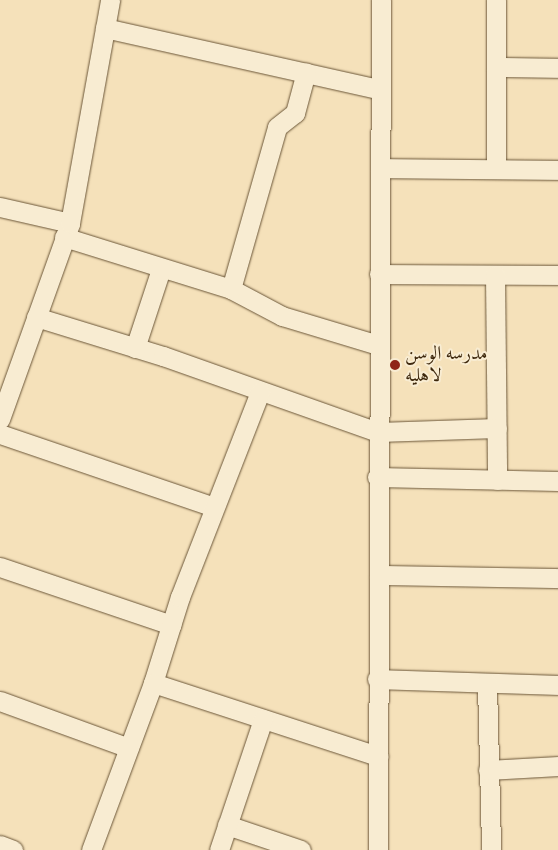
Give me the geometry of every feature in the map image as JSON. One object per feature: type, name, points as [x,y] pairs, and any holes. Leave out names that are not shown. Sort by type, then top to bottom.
[{"type":"street","points":[[0,420],[67,230],[110,0]]},
{"type":"street","points":[[378,850],[377,679],[379,575],[377,477],[381,0]]},
{"type":"street","points":[[496,0],[496,169]]},
{"type":"street","points":[[105,28],[380,89]]},
{"type":"street","points":[[496,67],[558,68]]},
{"type":"street","points":[[231,289],[278,127],[295,113],[306,72]]},
{"type":"street","points":[[380,168],[558,170]]},
{"type":"street","points":[[0,207],[67,230],[161,268],[231,289],[282,316],[378,345]]},
{"type":"street","points":[[135,348],[161,268]]},
{"type":"street","points":[[379,274],[558,275]]},
{"type":"street","points":[[495,275],[497,480]]},
{"type":"street","points":[[36,317],[135,348],[378,432],[497,428]]},
{"type":"street","points":[[91,850],[153,683],[171,625],[214,507],[260,392]]},
{"type":"street","points":[[0,434],[214,507]]},
{"type":"street","points":[[377,477],[558,481]]},
{"type":"street","points":[[0,568],[171,625]]},
{"type":"street","points":[[379,575],[558,578]]},
{"type":"street","points":[[377,679],[558,685]]},
{"type":"street","points":[[487,682],[491,850]]},
{"type":"street","points":[[153,683],[378,756]]},
{"type":"street","points":[[0,701],[129,748]]},
{"type":"street","points":[[218,850],[263,718]]},
{"type":"street","points":[[488,770],[558,766]]},
{"type":"street","points":[[227,825],[301,850]]},
{"type":"street","points":[[0,845],[13,850]]},
{"type":"place","name":"مدرسه الوسن لاهليه","points":[[395,365]]}]
